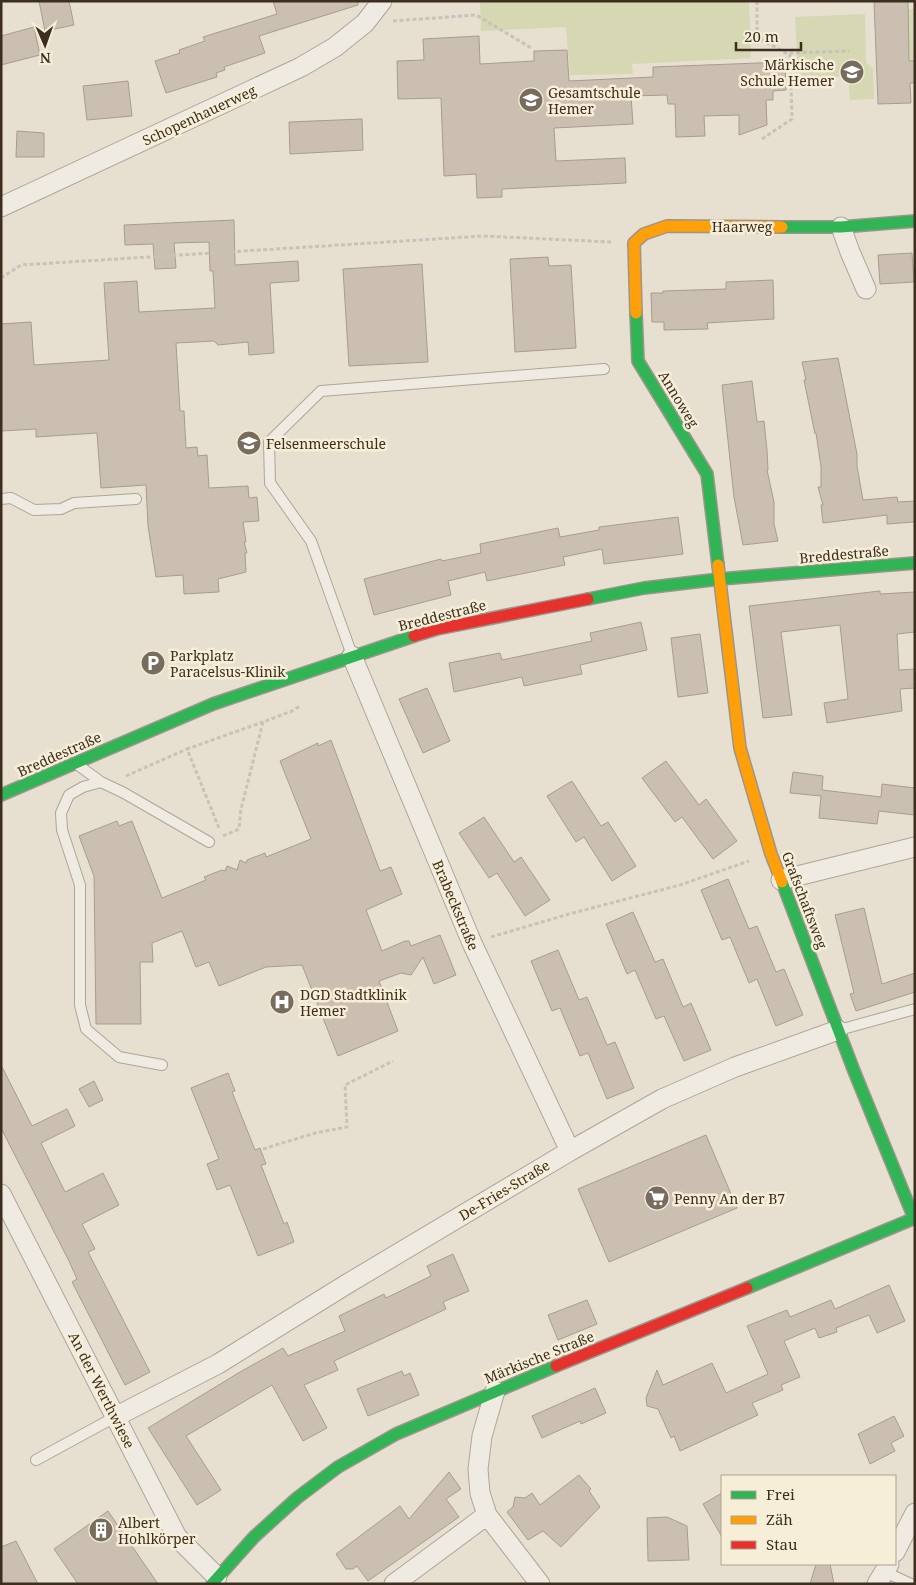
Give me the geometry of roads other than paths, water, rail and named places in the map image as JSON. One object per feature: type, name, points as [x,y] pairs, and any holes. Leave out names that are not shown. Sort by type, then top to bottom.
[{"type":"street","name":"Schopenhauerweg","points":[[1,207],[301,67],[335,47],[364,22],[382,1]]},
{"type":"street","name":"Haarweg","points":[[634,243],[644,234],[667,226],[842,227],[915,221]]},
{"type":"street","points":[[842,227],[850,252],[866,289]]},
{"type":"street","name":"Annoweg","points":[[634,243],[638,361],[707,474],[720,579]]},
{"type":"street","name":"Breddestraße","points":[[1,796],[213,704],[437,629],[644,588],[720,579],[915,563]]},
{"type":"street","name":"Grafschaftsweg","points":[[720,579],[740,748],[771,854],[838,1030],[914,1218]]},
{"type":"street","name":"Brabeckstraße","points":[[352,656],[472,942],[570,1151]]},
{"type":"street","points":[[781,880],[915,847]]},
{"type":"street","name":"De-Fries-Straße","points":[[111,1410],[218,1364],[355,1279],[662,1098],[734,1067],[838,1030]]},
{"type":"street","name":"An der Werthwiese","points":[[1,1194],[177,1537],[215,1580]]},
{"type":"street","name":"Märkische Straße","points":[[215,1580],[254,1537],[297,1498],[338,1467],[396,1434],[495,1391],[711,1304],[914,1218]]},
{"type":"street","points":[[495,1391],[482,1436],[478,1469],[480,1493],[487,1515],[540,1584]]},
{"type":"street","points":[[896,1550],[915,1513]]},
{"type":"street","points":[[394,1584],[487,1515]]},
{"type":"lane","points":[[352,656],[311,541],[270,483],[269,442],[320,390],[604,369]]},
{"type":"lane","points":[[1,499],[11,498],[34,510],[61,509],[74,503],[136,499]]},
{"type":"lane","points":[[76,763],[101,782],[210,842]]},
{"type":"lane","points":[[101,782],[83,787],[69,795],[61,813],[62,830],[80,885],[80,1004],[86,1029],[119,1057],[162,1066]]},
{"type":"lane","name":"De-Fries-Straße","points":[[838,1030],[915,1009]]},
{"type":"lane","points":[[36,1460],[111,1410]]},
{"type":"lane","points":[[884,1573],[911,1584]]},
{"type":"place","name":"Märkische Schule Hemer","points":[[852,72]]},
{"type":"place","name":"Gesamtschule Hemer","points":[[531,100]]},
{"type":"place","name":"Felsenmeerschule","points":[[249,443]]},
{"type":"place","name":"Parkplatz Paracelsus-Klinik","points":[[153,663]]},
{"type":"place","name":"DGD Stadtklinik Hemer","points":[[282,1002]]},
{"type":"place","name":"Penny An der B7","points":[[657,1198]]},
{"type":"place","name":"Albert Hohlkörper","points":[[101,1530]]}]
